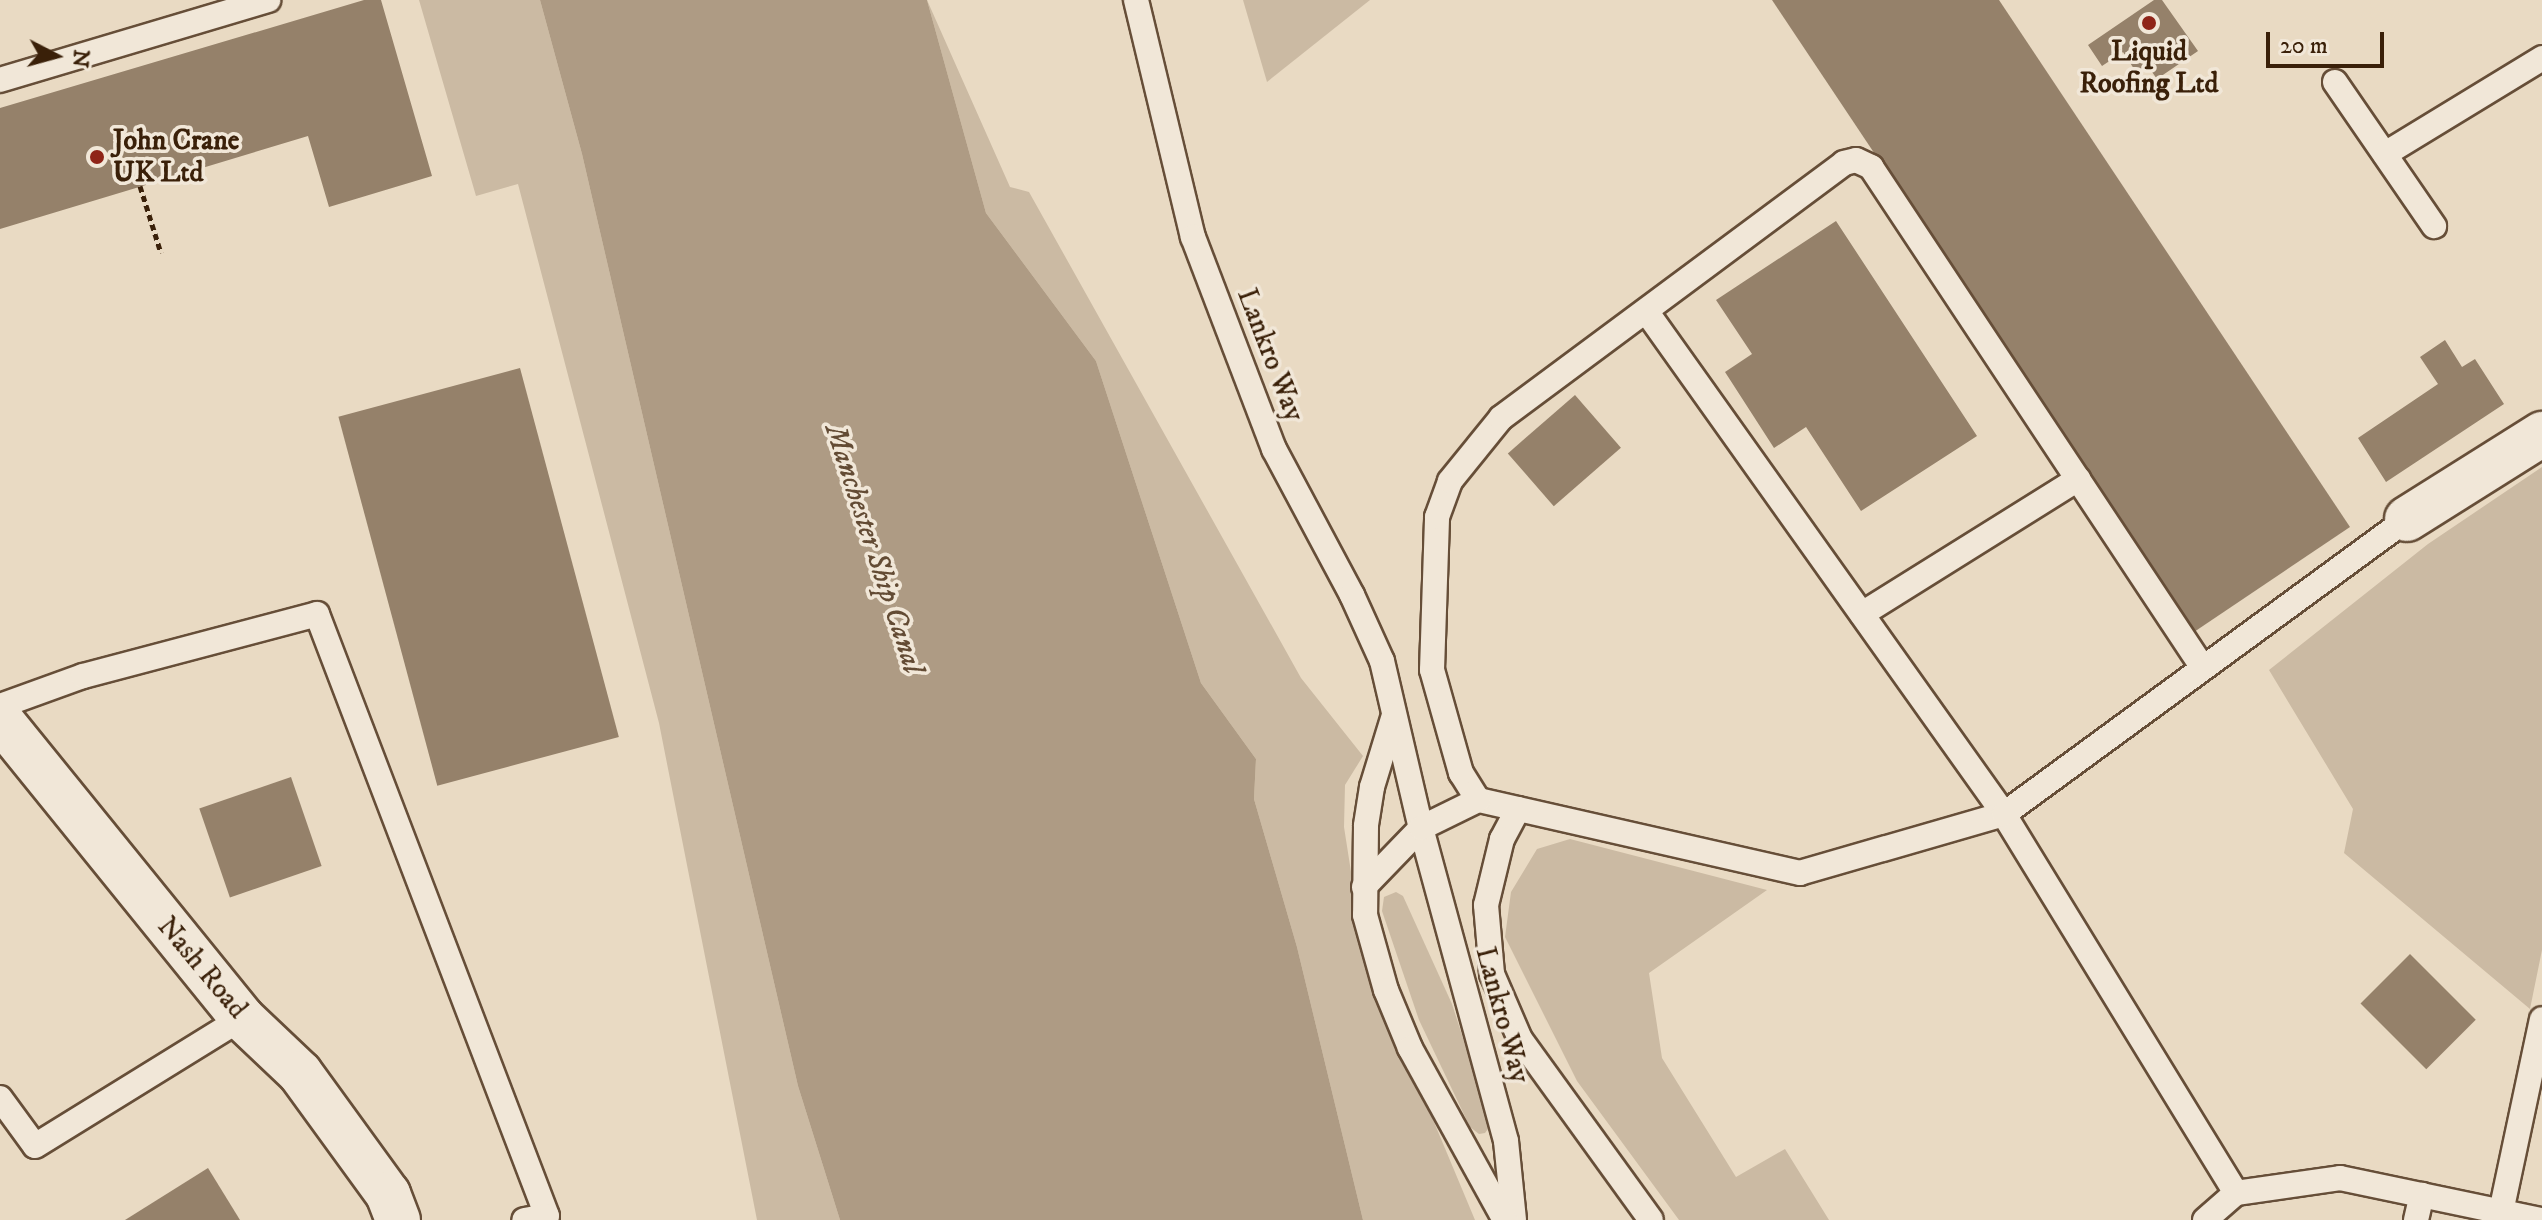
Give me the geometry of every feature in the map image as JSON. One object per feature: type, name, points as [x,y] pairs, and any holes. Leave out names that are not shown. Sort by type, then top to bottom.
[{"type":"street","points":[[2407,519],[2542,434]]},
{"type":"street","name":"Nash Road","points":[[0,719],[242,1018],[309,1085],[388,1194],[398,1220]]},
{"type":"lane","points":[[0,80],[268,0]]},
{"type":"lane","name":"Lankro Way","points":[[1136,0],[1193,237],[1274,449],[1352,595],[1382,661],[1421,828],[1506,1141],[1514,1220]]},
{"type":"lane","points":[[2385,154],[2542,58]]},
{"type":"lane","points":[[2335,82],[2434,226]]},
{"type":"lane","points":[[1478,800],[1461,773],[1432,670],[1437,517],[1450,481],[1501,418],[1844,163],[1864,162],[1871,167],[2203,668]]},
{"type":"lane","points":[[1646,311],[2004,814],[2236,1193]]},
{"type":"lane","points":[[1862,614],[2078,479]]},
{"type":"lane","points":[[1364,887],[1421,828],[1478,800],[1800,873],[2004,814],[2407,519]]},
{"type":"lane","points":[[0,706],[83,676],[317,614],[540,1219]]},
{"type":"lane","points":[[1395,713],[1372,787],[1364,887],[1365,915],[1386,990],[1410,1048],[1505,1220]]},
{"type":"lane","points":[[1518,809],[1495,861],[1486,905],[1492,974],[1504,1008],[1520,1039],[1651,1220]]},
{"type":"lane","points":[[0,1098],[35,1146],[242,1018]]},
{"type":"lane","points":[[2501,1212],[2542,1019]]},
{"type":"lane","points":[[2205,1220],[2236,1193],[2340,1178],[2541,1220]]},
{"type":"lane","points":[[2416,1220],[2422,1195]]},
{"type":"path","points":[[140,186],[161,253]]},
{"type":"shaded area","points":[[419,0],[540,0],[582,154],[798,1086],[840,1220],[757,1220],[659,723],[518,184],[476,196]]},
{"type":"shaded area","points":[[927,0],[1010,187],[1029,192],[1301,678],[1363,756],[1345,785],[1344,827],[1364,955],[1475,1220],[1363,1220],[1297,947],[1254,799],[1256,759],[1201,683],[1096,361],[986,213]]},
{"type":"shaded area","points":[[1243,0],[1370,0],[1267,82]]},
{"type":"shaded area","points":[[2542,467],[2542,950],[2530,1009],[2344,853],[2353,809],[2269,670],[2428,544]]},
{"type":"shaded area","points":[[1570,839],[1767,890],[1649,973],[1662,1058],[1736,1177],[1785,1149],[1829,1220],[1679,1220],[1577,1081],[1505,937],[1511,892],[1537,849]]},
{"type":"shaded area","points":[[1396,892],[1403,896],[1452,1004],[1491,1125],[1485,1133],[1479,1134],[1470,1127],[1419,1020],[1382,911],[1384,897]]},
{"type":"water","name":"Manchester Ship Canal","points":[[540,0],[927,0],[986,213],[1096,361],[1201,683],[1256,759],[1254,799],[1297,947],[1363,1220],[840,1220],[798,1086],[582,154]]},
{"type":"building","points":[[364,0],[381,0],[432,176],[329,207],[308,136],[0,229],[0,108]]},
{"type":"building","points":[[1772,0],[1999,0],[2350,527],[2194,632]]},
{"type":"building","name":"Liquid Roofing Ltd","points":[[2154,0],[2162,0],[2198,51],[2157,79],[2147,65],[2136,72],[2123,52],[2102,66],[2088,45]]},
{"type":"building","points":[[1836,221],[1977,436],[1861,511],[1806,427],[1774,448],[1725,372],[1752,354],[1716,300]]},
{"type":"building","points":[[2445,340],[2462,367],[2475,359],[2504,404],[2386,482],[2358,438],[2438,384],[2420,357]]},
{"type":"building","points":[[520,368],[619,737],[437,786],[338,417]]},
{"type":"building","points":[[1575,395],[1621,448],[1554,506],[1508,453]]},
{"type":"building","points":[[291,777],[322,866],[230,897],[199,809]]},
{"type":"building","points":[[2410,954],[2476,1020],[2426,1069],[2361,1003]]},
{"type":"building","points":[[208,1168],[240,1220],[125,1220]]},
{"type":"place","name":"Liquid Roofing Ltd","points":[[2149,23]]},
{"type":"place","name":"John Crane UK Ltd","points":[[97,157]]}]
